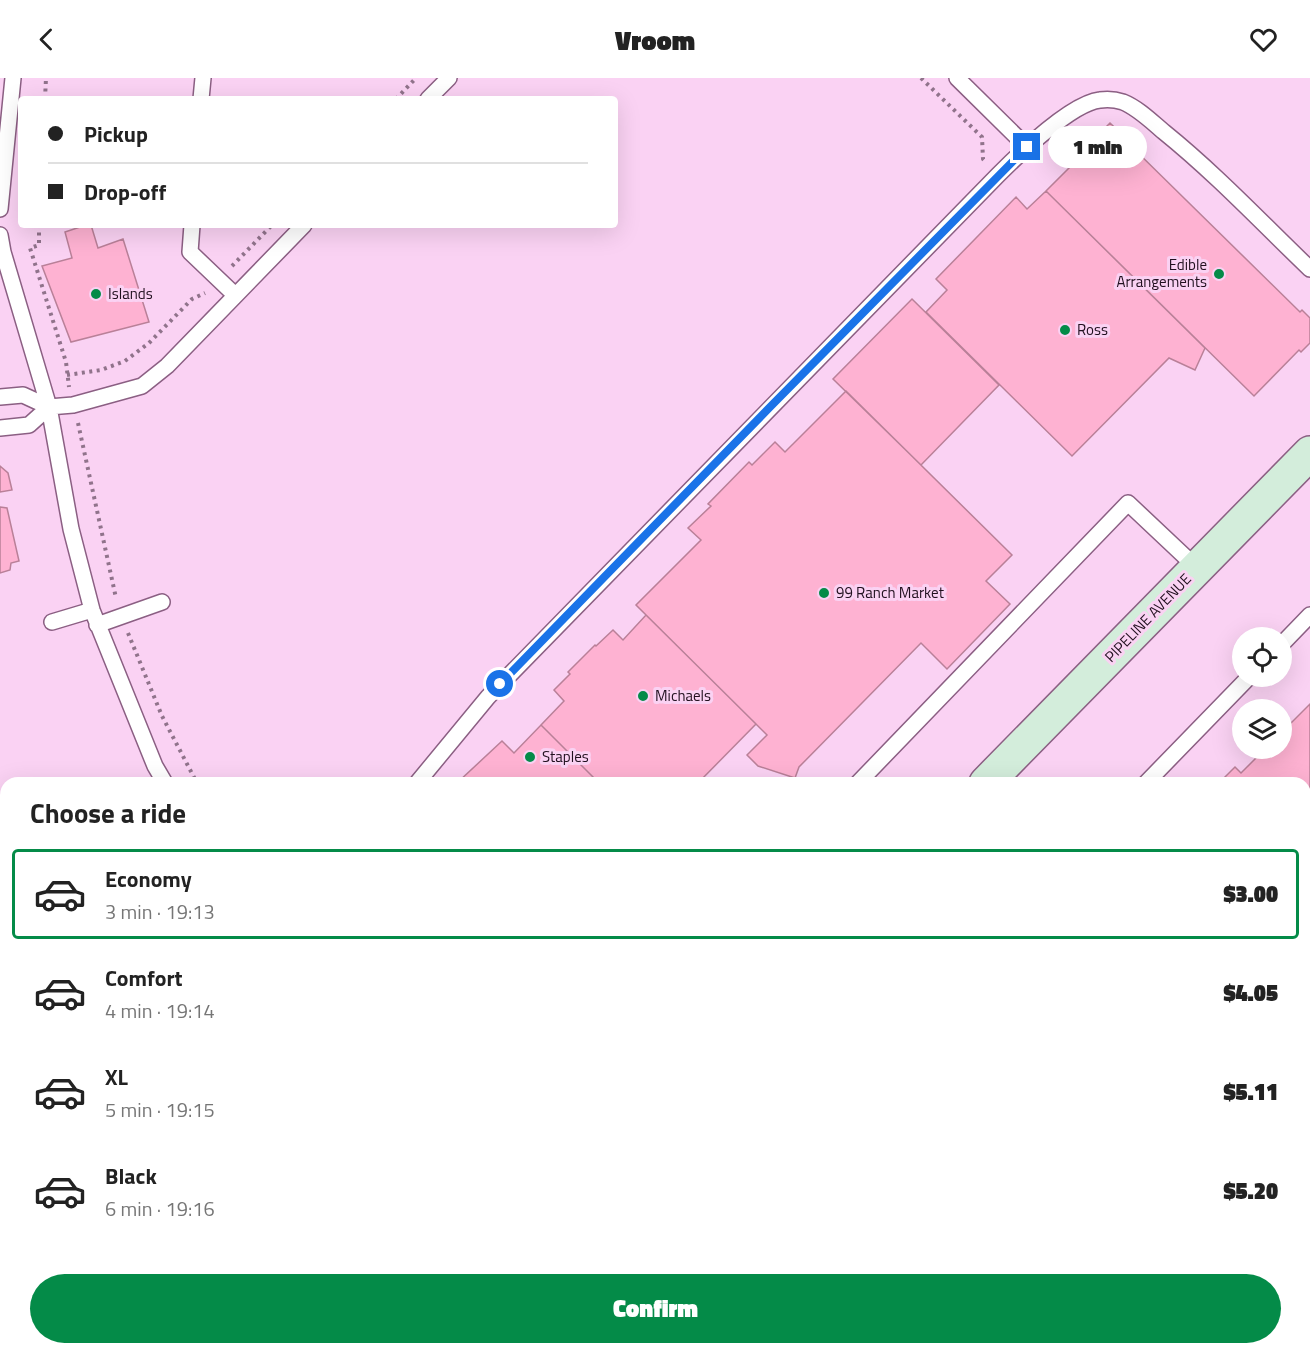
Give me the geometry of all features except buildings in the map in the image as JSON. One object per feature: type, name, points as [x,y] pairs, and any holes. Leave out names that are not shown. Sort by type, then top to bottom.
[{"type":"main road","name":"PIPELINE AVENUE","points":[[992,777],[1310,453]]},
{"type":"lane","points":[[0,209],[13,78]]},
{"type":"lane","points":[[201,96],[203,78]]},
{"type":"lane","points":[[431,96],[449,78]]},
{"type":"lane","points":[[957,78],[1027,147]]},
{"type":"lane","points":[[422,777],[488,697],[998,175],[1052,126],[1083,106],[1099,100],[1124,102],[1142,114],[1188,152],[1310,270]]},
{"type":"lane","points":[[192,228],[190,252],[235,295]]},
{"type":"lane","points":[[0,397],[23,395],[49,407],[73,405],[142,386],[167,366],[301,228]]},
{"type":"lane","points":[[0,235],[49,407],[71,529],[95,618],[161,777]]},
{"type":"lane","points":[[0,428],[29,425],[49,407]]},
{"type":"lane","points":[[864,777],[1128,502],[1197,568]]},
{"type":"lane","points":[[52,622],[121,617],[162,602]]},
{"type":"lane","points":[[1292,634],[1310,615]]},
{"type":"lane","points":[[1152,777],[1239,687]]},
{"type":"path","points":[[45,96],[46,78]]},
{"type":"path","points":[[399,96],[416,78]]},
{"type":"path","points":[[921,78],[982,137],[983,159],[998,175]]},
{"type":"path","points":[[39,228],[39,245],[30,248],[66,362],[73,405],[121,617],[162,716],[194,777]]},
{"type":"path","points":[[41,377],[101,370],[125,361],[149,343],[192,299],[202,295],[269,228]]},
{"type":"place","name":"Edible Arrangements","points":[[1219,274]]},
{"type":"place","name":"Islands","points":[[96,294]]},
{"type":"place","name":"Ross","points":[[1065,330]]},
{"type":"place","name":"99 Ranch Market","points":[[824,593]]},
{"type":"place","name":"Michaels","points":[[643,696]]},
{"type":"place","name":"Staples","points":[[530,757]]},
{"type":"route","points":[[500,684],[1027,147]]}]
